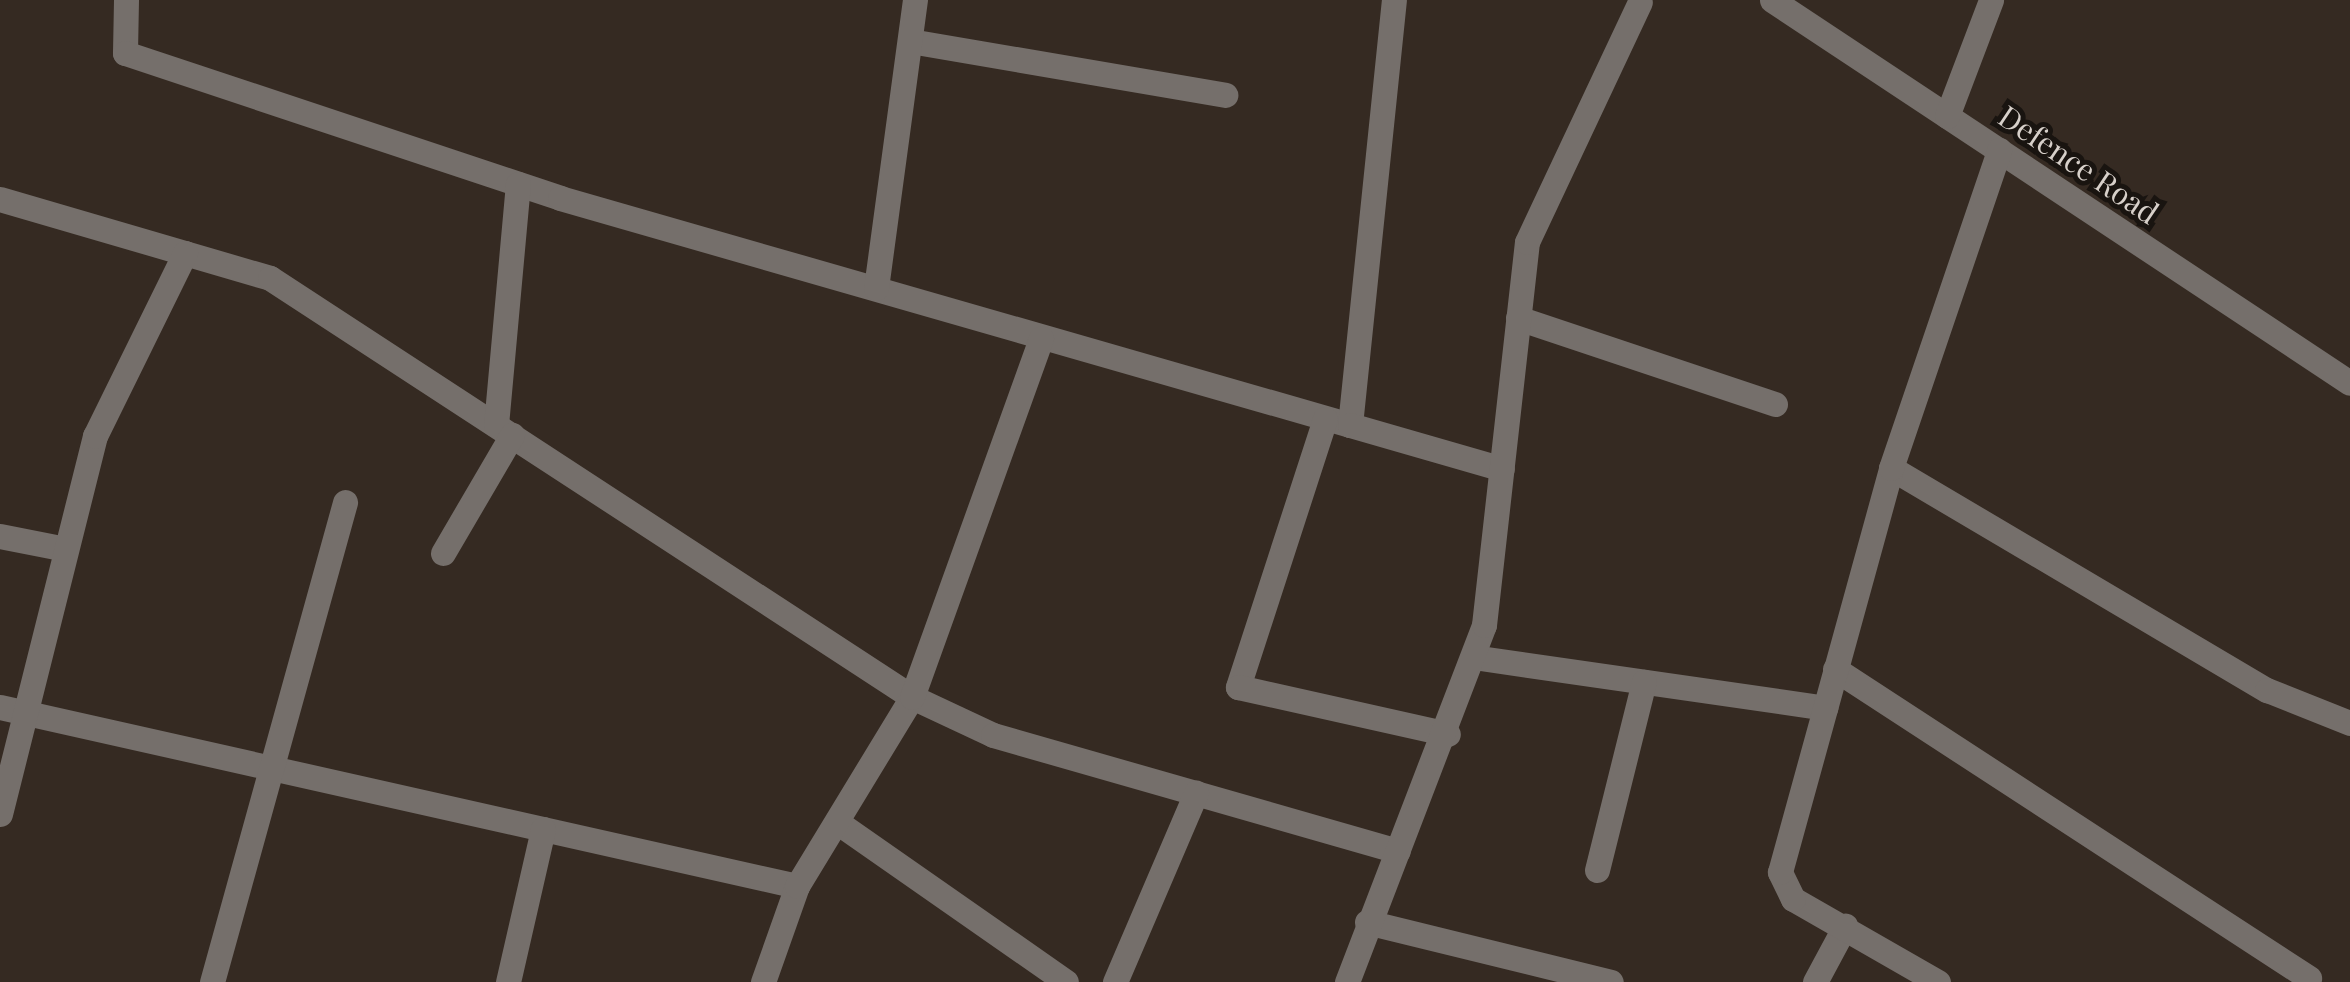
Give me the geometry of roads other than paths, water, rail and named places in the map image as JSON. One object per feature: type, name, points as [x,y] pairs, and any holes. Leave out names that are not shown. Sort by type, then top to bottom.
[{"type":"street","points":[[126,0],[125,53],[518,184],[1502,469]]},
{"type":"street","points":[[876,288],[916,0]]},
{"type":"street","points":[[1394,0],[1338,422],[1238,687],[1448,734]]},
{"type":"street","name":"Defence Road","points":[[1772,0],[2350,384]]},
{"type":"street","points":[[1947,116],[1992,0]]},
{"type":"street","points":[[1347,982],[1367,922],[1448,734],[1473,657],[1502,469],[1518,318],[1540,209],[1640,2]]},
{"type":"street","points":[[910,41],[1225,95]]},
{"type":"street","points":[[1938,982],[1781,888],[1825,708],[1891,468],[1999,150]]},
{"type":"street","points":[[443,553],[504,430],[518,184]]},
{"type":"street","points":[[0,199],[270,278],[912,697],[993,736],[1398,851]]},
{"type":"street","points":[[0,814],[12,709],[66,550],[94,436],[185,253]]},
{"type":"street","points":[[1518,318],[1775,404]]},
{"type":"street","points":[[763,982],[798,886],[912,697],[1041,338]]},
{"type":"street","points":[[1891,468],[2266,690],[2350,723]]},
{"type":"street","points":[[212,982],[268,767],[345,502]]},
{"type":"street","points":[[0,536],[66,550]]},
{"type":"street","points":[[1473,657],[1825,708]]},
{"type":"street","points":[[1836,669],[2309,978]]},
{"type":"street","points":[[1596,870],[1644,682]]},
{"type":"street","points":[[12,709],[798,886]]},
{"type":"street","points":[[1115,982],[1196,793]]},
{"type":"street","points":[[838,822],[1066,982]]},
{"type":"street","points":[[508,982],[543,829]]},
{"type":"street","points":[[1367,922],[1611,982]]},
{"type":"street","points":[[1815,982],[1845,926]]}]
